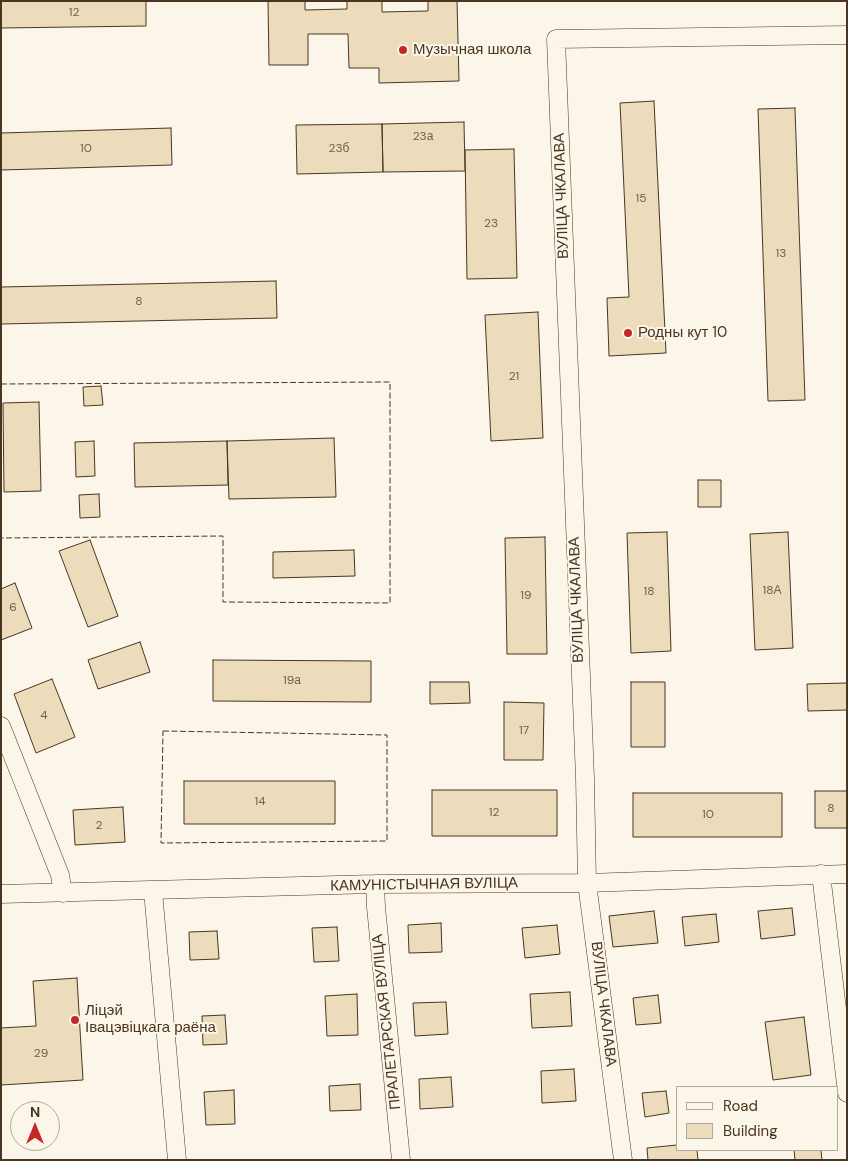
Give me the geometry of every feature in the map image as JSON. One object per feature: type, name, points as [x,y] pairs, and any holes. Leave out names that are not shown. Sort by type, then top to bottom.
[{"type":"street","name":"ВУЛІЦА ЧКАЛАВА","points":[[623,1160],[587,883],[585,778],[556,39],[847,35]]},
{"type":"street","points":[[1,726],[60,875],[63,893]]},
{"type":"street","points":[[821,874],[847,1093]]},
{"type":"street","name":"КАМУНІСТЫЧНАЯ ВУЛІЦА","points":[[1,894],[376,884],[587,883],[847,874]]},
{"type":"street","name":"ПРАЛЕТАРСКАЯ ВУЛІЦА","points":[[376,884],[377,917],[401,1160]]},
{"type":"street","points":[[153,891],[177,1160]]},
{"type":"building","points":[[1,1],[146,1],[146,26],[1,28]]},
{"type":"building","name":"Музычная школа","points":[[268,1],[305,1],[305,10],[347,9],[347,1],[382,1],[382,12],[428,11],[428,1],[457,1],[459,81],[379,83],[379,68],[349,68],[348,34],[308,34],[308,65],[269,65]]},
{"type":"building","points":[[654,101],[666,353],[609,356],[607,298],[629,297],[620,103]]},
{"type":"building","points":[[795,108],[805,400],[768,401],[758,109]]},
{"type":"building","points":[[464,122],[465,171],[383,172],[382,124]]},
{"type":"building","points":[[382,124],[383,172],[297,174],[296,125]]},
{"type":"building","points":[[171,128],[172,165],[1,170],[1,133]]},
{"type":"building","points":[[514,149],[517,278],[467,279],[465,150]]},
{"type":"building","points":[[276,281],[277,318],[1,324],[1,287]]},
{"type":"building","points":[[538,312],[543,438],[491,441],[485,315]]},
{"type":"building","points":[[101,386],[103,405],[84,406],[83,387]]},
{"type":"building","points":[[39,402],[41,491],[4,492],[3,403]]},
{"type":"building","points":[[334,438],[336,497],[229,499],[227,441]]},
{"type":"building","points":[[94,441],[95,476],[76,477],[75,442]]},
{"type":"building","points":[[227,441],[228,485],[135,487],[134,443]]},
{"type":"building","points":[[698,480],[721,480],[721,507],[698,507]]},
{"type":"building","points":[[99,494],[100,517],[80,518],[79,495]]},
{"type":"building","points":[[667,532],[671,651],[631,653],[627,533]]},
{"type":"building","points":[[788,532],[793,648],[755,650],[750,534]]},
{"type":"building","points":[[545,537],[547,654],[507,654],[505,538]]},
{"type":"building","points":[[90,540],[118,616],[88,627],[59,551]]},
{"type":"building","points":[[354,550],[355,576],[273,578],[273,552]]},
{"type":"building","points":[[15,583],[32,628],[1,640],[1,589]]},
{"type":"building","points":[[140,642],[150,672],[98,689],[88,660]]},
{"type":"building","points":[[213,660],[371,661],[371,702],[213,701]]},
{"type":"building","points":[[52,679],[75,737],[36,753],[14,694]]},
{"type":"building","points":[[430,682],[469,682],[470,703],[430,704]]},
{"type":"building","points":[[631,682],[665,682],[665,747],[631,747]]},
{"type":"building","points":[[847,683],[847,710],[808,711],[807,684]]},
{"type":"building","points":[[504,702],[544,703],[543,760],[504,760]]},
{"type":"building","points":[[184,781],[335,781],[335,824],[184,824]]},
{"type":"building","points":[[432,790],[557,790],[557,836],[432,836]]},
{"type":"building","points":[[815,791],[847,791],[847,828],[815,828]]},
{"type":"building","points":[[633,793],[782,793],[782,837],[633,837]]},
{"type":"building","points":[[123,807],[125,842],[75,845],[73,810]]},
{"type":"building","points":[[792,908],[795,935],[761,939],[758,911]]},
{"type":"building","points":[[654,911],[658,943],[613,947],[609,916]]},
{"type":"building","points":[[716,914],[719,942],[685,946],[682,917]]},
{"type":"building","points":[[441,923],[442,952],[409,953],[408,925]]},
{"type":"building","points":[[557,925],[560,954],[525,958],[522,928]]},
{"type":"building","points":[[337,927],[339,961],[314,962],[312,928]]},
{"type":"building","points":[[217,931],[219,959],[190,960],[189,932]]},
{"type":"building","points":[[77,978],[83,1080],[1,1085],[1,1028],[36,1026],[33,981]]},
{"type":"building","points":[[570,992],[572,1026],[532,1028],[530,994]]},
{"type":"building","points":[[357,994],[358,1035],[327,1036],[325,996]]},
{"type":"building","points":[[658,995],[661,1023],[636,1025],[633,998]]},
{"type":"building","points":[[446,1002],[448,1034],[415,1036],[413,1003]]},
{"type":"building","points":[[225,1015],[227,1044],[203,1045],[202,1016]]},
{"type":"building","points":[[804,1017],[811,1075],[773,1080],[765,1022]]},
{"type":"building","points":[[574,1069],[576,1101],[542,1103],[541,1071]]},
{"type":"building","points":[[451,1077],[453,1107],[420,1109],[419,1079]]},
{"type":"building","points":[[360,1084],[361,1110],[330,1111],[329,1086]]},
{"type":"building","points":[[234,1090],[235,1124],[206,1125],[204,1092]]},
{"type":"building","points":[[666,1091],[669,1113],[645,1117],[642,1093]]},
{"type":"building","points":[[676,1145],[676,1151],[697,1151],[698,1160],[648,1160],[647,1148]]},
{"type":"building","points":[[794,1151],[821,1151],[822,1160],[795,1160]]},
{"type":"fence","points":[[1,384],[390,382],[390,603],[223,602],[223,536],[1,538]]},
{"type":"fence","points":[[163,731],[387,735],[387,841],[161,843],[163,731]]},
{"type":"place","name":"Музычная школа","points":[[403,50]]},
{"type":"place","name":"Родны кут 10","points":[[628,333]]},
{"type":"place","name":"Ліцэй Івацэвіцкага раёна","points":[[75,1020]]}]
